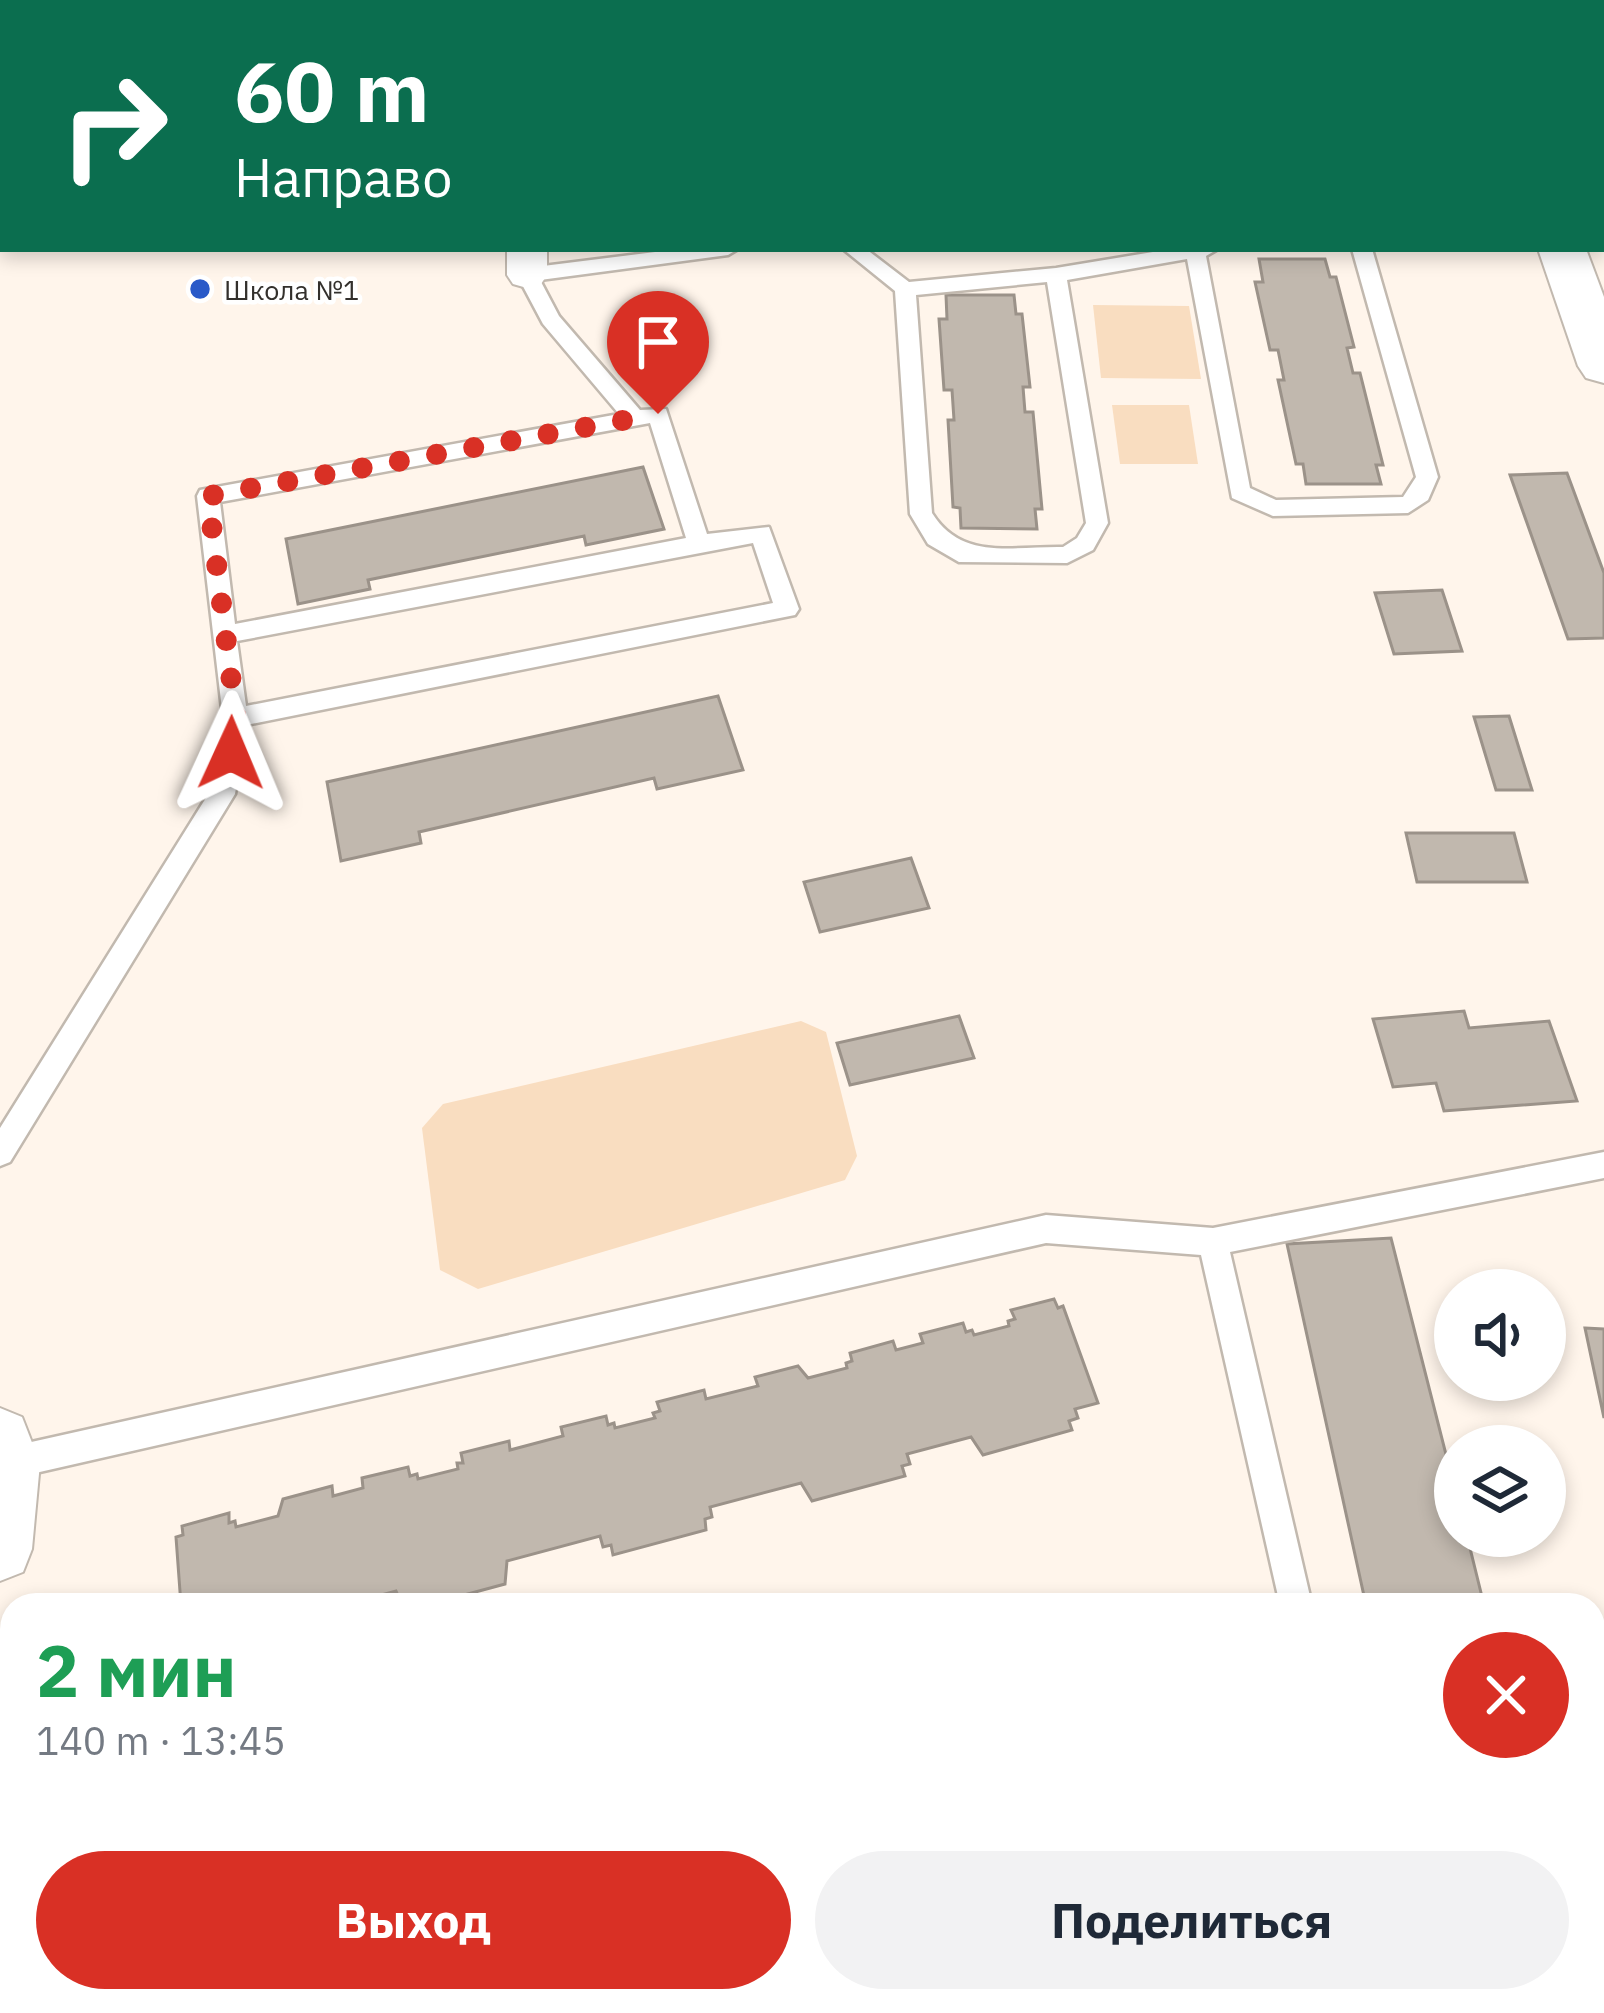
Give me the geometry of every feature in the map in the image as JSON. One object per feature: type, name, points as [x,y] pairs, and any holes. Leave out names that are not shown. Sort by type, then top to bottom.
[{"type":"main road","points":[[1563,252],[1604,366]]},
{"type":"street","points":[[0,1549],[4,1451]]},
{"type":"lane","points":[[635,418],[550,320],[527,262],[682,252]]},
{"type":"lane","points":[[857,252],[905,289],[1056,275],[1180,252]]},
{"type":"lane","points":[[1197,252],[1240,492],[1273,508],[1408,505],[1427,477],[1363,252]]},
{"type":"lane","points":[[905,289],[921,514],[936,538],[958,554],[1067,556],[1085,544],[1097,523],[1056,275]]},
{"type":"lane","points":[[0,1154],[226,787],[236,718],[208,496],[658,414],[699,544]]},
{"type":"lane","points":[[225,635],[760,533],[787,609],[236,718]]},
{"type":"lane","points":[[4,1451],[1046,1229],[1213,1242],[1604,1165]]},
{"type":"lane","points":[[1213,1242],[1293,1593]]},
{"type":"shaded area","points":[[1093,305],[1189,306],[1201,379],[1101,378]]},
{"type":"shaded area","points":[[1112,405],[1189,405],[1198,464],[1120,464]]},
{"type":"shaded area","points":[[801,1021],[826,1032],[857,1156],[845,1180],[478,1289],[440,1270],[422,1128],[443,1104]]},
{"type":"building","points":[[1259,259],[1325,259],[1330,277],[1336,277],[1354,347],[1347,348],[1353,373],[1360,373],[1383,465],[1376,465],[1381,484],[1306,484],[1303,464],[1296,464],[1278,380],[1284,380],[1278,350],[1270,350],[1255,282],[1263,282]]},
{"type":"building","points":[[946,295],[1014,295],[1016,314],[1022,314],[1030,387],[1023,387],[1025,412],[1033,412],[1042,509],[1035,509],[1037,529],[961,528],[960,508],[953,507],[948,420],[954,420],[952,390],[944,390],[939,319],[947,319]]},
{"type":"building","points":[[643,467],[664,529],[586,545],[584,536],[368,580],[370,589],[298,604],[286,539]]},
{"type":"building","points":[[1567,473],[1604,573],[1604,638],[1568,639],[1510,475]]},
{"type":"building","points":[[1442,590],[1462,651],[1394,654],[1375,593]]},
{"type":"building","points":[[718,696],[743,770],[657,789],[654,778],[419,832],[421,843],[341,861],[327,782]]},
{"type":"building","points":[[1509,716],[1532,790],[1496,790],[1474,717]]},
{"type":"building","points":[[1406,833],[1514,833],[1527,882],[1417,882]]},
{"type":"building","points":[[911,858],[929,908],[820,932],[804,882]]},
{"type":"building","points":[[1464,1011],[1469,1028],[1549,1021],[1577,1101],[1444,1111],[1436,1083],[1393,1087],[1373,1019]]},
{"type":"building","points":[[959,1016],[974,1058],[850,1085],[837,1043]]},
{"type":"building","points":[[1391,1238],[1438,1425],[1434,1425],[1434,1557],[1472,1557],[1481,1593],[1363,1593],[1287,1244]]},
{"type":"building","points":[[1054,1299],[1058,1308],[1063,1306],[1098,1403],[1075,1409],[1078,1418],[1069,1421],[1072,1430],[983,1455],[971,1437],[907,1454],[910,1464],[902,1466],[905,1476],[812,1501],[801,1483],[710,1507],[712,1517],[705,1519],[706,1530],[613,1555],[611,1545],[603,1547],[600,1536],[507,1561],[505,1584],[472,1593],[180,1593],[176,1537],[183,1535],[182,1526],[229,1513],[229,1523],[235,1521],[236,1527],[278,1516],[283,1499],[332,1486],[333,1496],[363,1488],[362,1478],[408,1467],[410,1476],[417,1474],[418,1479],[458,1469],[457,1463],[463,1463],[461,1453],[509,1441],[510,1450],[563,1436],[561,1427],[606,1416],[608,1425],[614,1423],[615,1428],[655,1418],[653,1413],[660,1411],[657,1402],[704,1390],[706,1399],[758,1386],[755,1377],[798,1366],[808,1378],[847,1368],[850,1353],[893,1341],[896,1350],[923,1343],[920,1334],[963,1323],[966,1332],[972,1330],[974,1335],[1009,1326],[1008,1321],[1015,1319],[1011,1310]]},
{"type":"building","points":[[1585,1328],[1604,1329],[1604,1418]]},
{"type":"place","name":"Школа №1","points":[[200,289]]},
{"type":"route","points":[[231,753],[236,718],[208,496],[658,414]]}]
